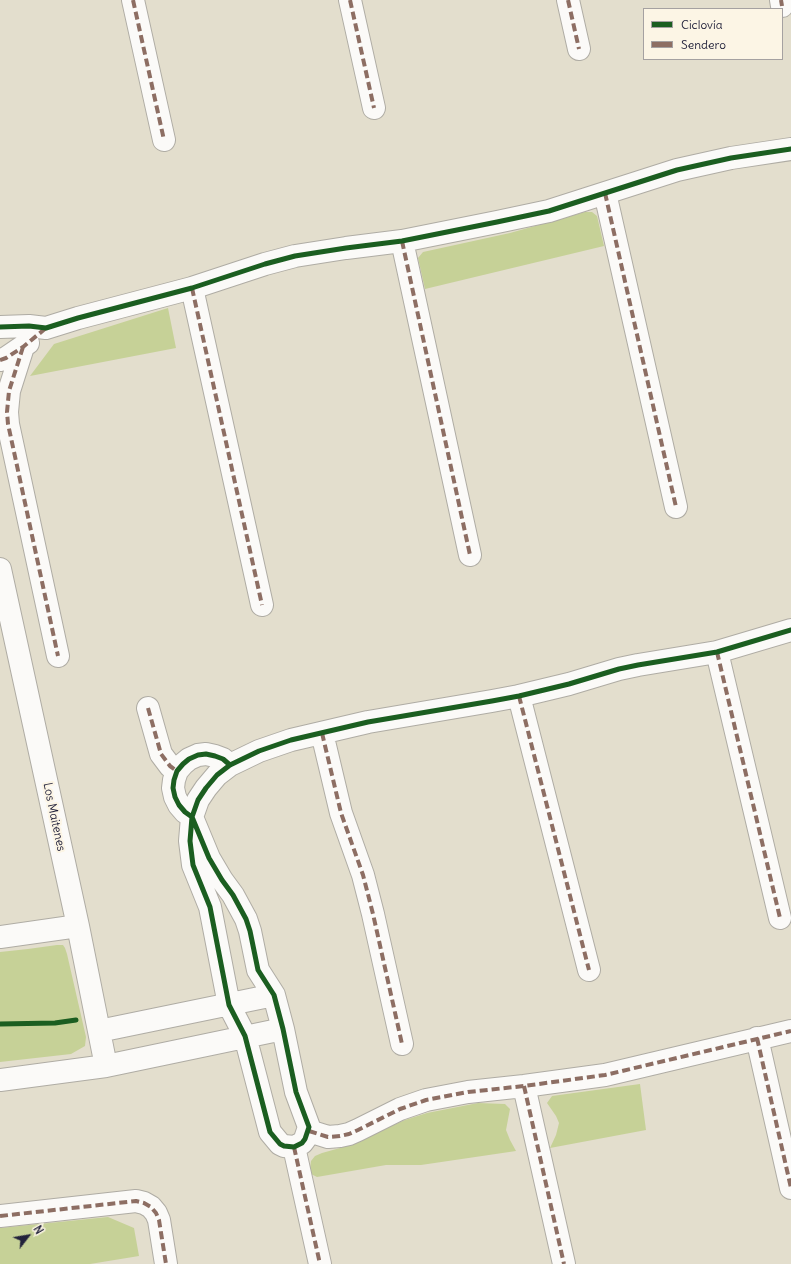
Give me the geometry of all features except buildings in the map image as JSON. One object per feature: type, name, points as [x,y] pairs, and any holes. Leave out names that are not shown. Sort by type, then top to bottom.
[{"type":"street","points":[[133,0],[164,140]]},
{"type":"street","points":[[350,0],[374,108]]},
{"type":"street","points":[[568,0],[579,49]]},
{"type":"street","points":[[0,360],[24,347],[46,328],[192,288],[265,264],[295,256],[402,241],[490,224],[549,210],[677,170],[731,158],[791,149]]},
{"type":"street","points":[[605,193],[676,508]]},
{"type":"street","points":[[402,241],[470,555]]},
{"type":"street","points":[[192,288],[262,605]]},
{"type":"street","points":[[0,327],[29,326],[46,328]]},
{"type":"street","points":[[24,347],[9,391],[7,412],[8,424],[58,656]]},
{"type":"street","name":"Los Maitenes","points":[[0,569],[78,926],[106,1066]]},
{"type":"street","points":[[230,765],[223,759],[215,756],[206,754],[198,755],[183,764],[177,771],[173,788],[175,797],[182,809],[192,817],[209,858],[246,919],[258,970],[274,995],[283,1029],[296,1092],[308,1122],[309,1131],[306,1139],[294,1147],[280,1144],[270,1132],[245,1036],[229,1005],[210,907],[192,859],[190,841],[192,817],[198,800],[217,775],[230,765],[259,751],[275,745],[322,733],[368,722],[520,696],[569,684],[619,669],[717,652],[791,630]]},
{"type":"street","points":[[717,652],[780,918]]},
{"type":"street","points":[[520,696],[589,970]]},
{"type":"street","points":[[148,708],[161,754],[167,763],[177,771]]},
{"type":"street","points":[[322,733],[341,813],[361,869],[373,914],[402,1044]]},
{"type":"street","points":[[0,937],[78,926]]},
{"type":"street","points":[[99,1032],[274,995]]},
{"type":"street","points":[[0,1080],[106,1066],[283,1029]]},
{"type":"street","points":[[309,1131],[328,1137],[340,1136],[358,1130],[400,1108],[426,1100],[468,1092],[605,1075],[791,1031]]},
{"type":"street","points":[[757,1038],[791,1188]]},
{"type":"street","points":[[524,1086],[564,1264]]},
{"type":"street","points":[[294,1147],[320,1264]]},
{"type":"street","points":[[0,1216],[136,1201],[144,1203],[151,1207],[159,1220],[166,1264]]},
{"type":"green space","points":[[585,212],[592,212],[597,216],[604,246],[425,289],[418,258],[423,252],[510,233]]},
{"type":"green space","points":[[168,308],[176,348],[30,376],[54,344]]},
{"type":"green space","points":[[63,945],[67,954],[86,1037],[85,1046],[71,1054],[0,1062],[0,952]]},
{"type":"green space","points":[[640,1084],[646,1130],[550,1148],[556,1135],[559,1123],[547,1103],[552,1096]]},
{"type":"green space","points":[[478,1103],[505,1104],[510,1109],[506,1130],[516,1151],[421,1165],[386,1165],[317,1177],[311,1174],[311,1161],[315,1156],[322,1153],[340,1148],[405,1120],[427,1113]]},
{"type":"green space","points":[[108,1217],[134,1228],[139,1256],[90,1264],[0,1264],[0,1228]]},
{"type":"marked path","points":[[133,0],[164,140]]},
{"type":"marked path","points":[[350,0],[374,108]]},
{"type":"marked path","points":[[568,0],[579,49]]},
{"type":"marked path","points":[[781,0],[782,6]]},
{"type":"marked path","points":[[605,193],[676,507]]},
{"type":"marked path","points":[[402,241],[470,555]]},
{"type":"marked path","points":[[192,288],[262,605]]},
{"type":"marked path","points":[[0,360],[6,358],[23,347],[46,328]]},
{"type":"marked path","points":[[23,347],[9,391],[7,412],[8,424],[58,656]]},
{"type":"marked path","points":[[717,652],[780,918]]},
{"type":"marked path","points":[[519,696],[589,970]]},
{"type":"marked path","points":[[148,708],[161,754],[170,766],[177,771]]},
{"type":"marked path","points":[[322,733],[341,813],[363,875],[402,1044]]},
{"type":"marked path","points":[[309,1131],[328,1137],[340,1136],[358,1130],[400,1109],[426,1100],[468,1092],[605,1075],[791,1031]]},
{"type":"marked path","points":[[757,1038],[791,1188]]},
{"type":"marked path","points":[[524,1086],[564,1264]]},
{"type":"marked path","points":[[294,1147],[320,1264]]},
{"type":"marked path","points":[[0,1216],[136,1201],[144,1203],[151,1207],[159,1220],[166,1264]]},
{"type":"cycle path","points":[[0,327],[29,326],[46,328],[192,288],[265,264],[295,256],[402,241],[549,211],[677,170],[731,158],[791,149]]},
{"type":"cycle path","points":[[230,765],[223,759],[215,756],[206,754],[198,755],[189,759],[177,771],[173,788],[179,805],[192,817],[209,858],[233,895],[246,919],[258,970],[274,995],[283,1029],[296,1092],[309,1127],[305,1139],[302,1143],[294,1147],[280,1144],[270,1132],[245,1036],[229,1005],[210,907],[193,865],[190,841],[192,817],[198,800],[217,775],[230,765],[259,751],[291,740],[368,722],[519,696],[569,684],[619,669],[717,652],[791,630]]},
{"type":"cycle path","points":[[0,1024],[55,1023],[76,1020]]}]
